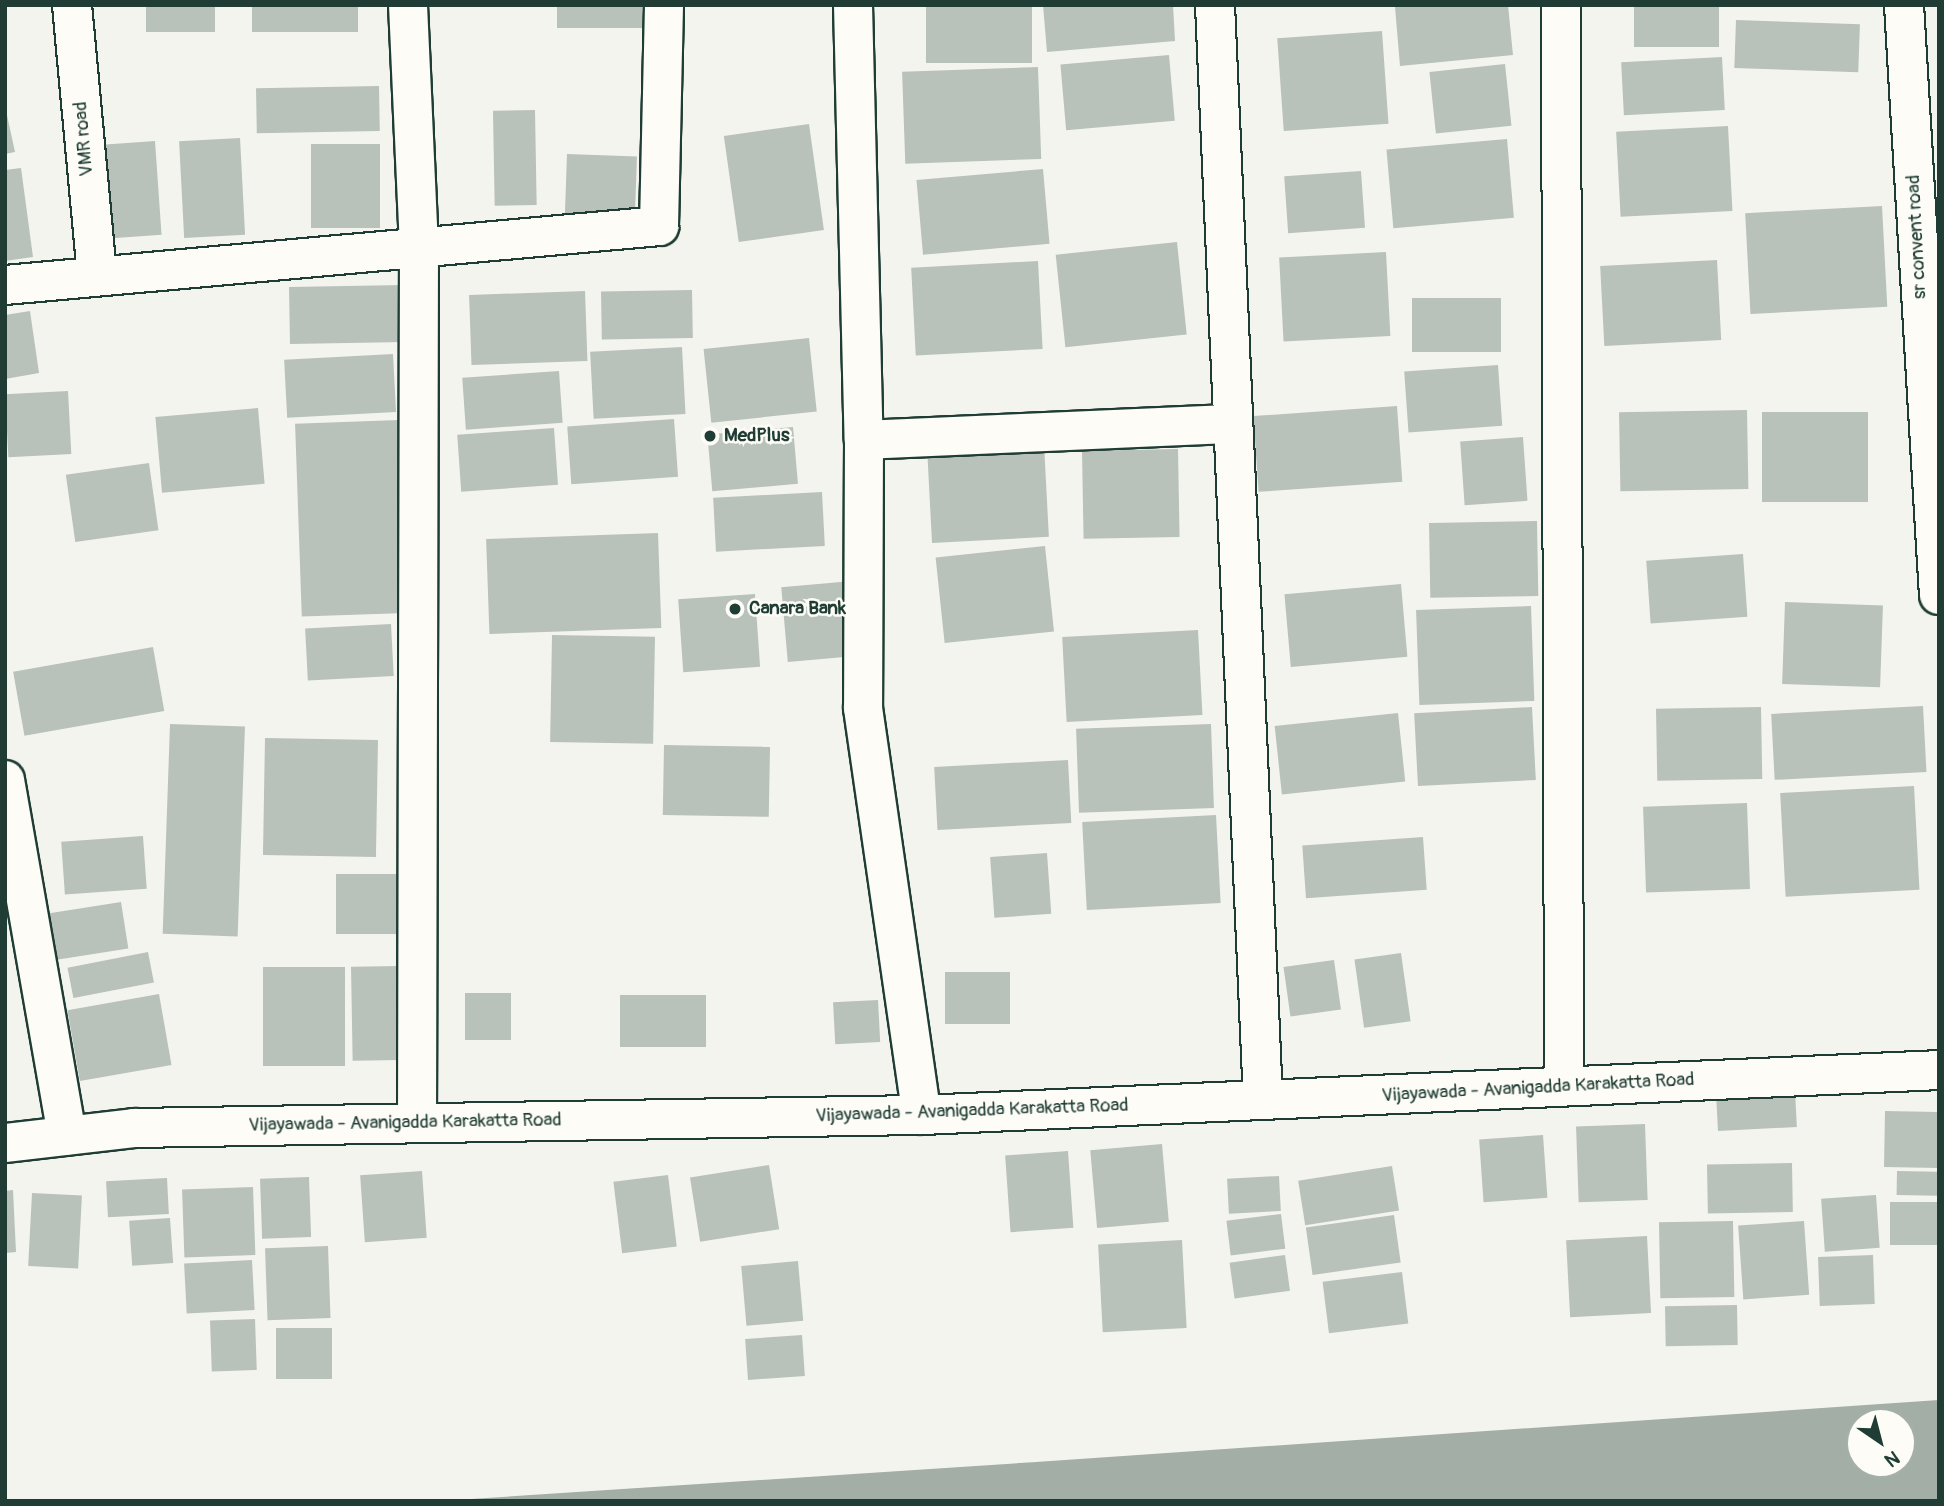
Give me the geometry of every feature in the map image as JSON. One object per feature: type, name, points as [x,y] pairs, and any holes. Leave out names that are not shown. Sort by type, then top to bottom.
[{"type":"street","name":"VMR road","points":[[72,5],[97,273]]},
{"type":"street","points":[[408,5],[419,246],[417,1123]]},
{"type":"street","points":[[5,285],[97,273],[659,226],[664,5]]},
{"type":"street","points":[[853,5],[864,440],[863,708],[922,1115]]},
{"type":"street","points":[[1215,5],[1263,1100]]},
{"type":"street","points":[[1562,5],[1564,1086]]},
{"type":"street","name":"sr convent road","points":[[1904,5],[1939,594]]},
{"type":"street","points":[[864,440],[1233,424]]},
{"type":"street","points":[[5,780],[67,1136]]},
{"type":"street","name":"Vijayawada - Avanigadda Karakatta Road","points":[[5,1143],[134,1128],[922,1115],[1939,1070]]},
{"type":"shaded area","points":[[1939,1400],[1939,1501],[440,1501],[1036,1462]]},
{"type":"building","points":[[146,5],[215,5],[215,32],[146,32]]},
{"type":"building","points":[[252,5],[358,5],[358,32],[252,32]]},
{"type":"building","points":[[557,5],[644,5],[644,28],[557,28]]},
{"type":"building","points":[[926,5],[1032,5],[1032,63],[926,63]]},
{"type":"building","points":[[1043,5],[1173,5],[1175,41],[1047,52]]},
{"type":"building","points":[[1508,5],[1513,55],[1400,66],[1395,7]]},
{"type":"building","points":[[1634,5],[1719,5],[1719,47],[1634,47]]},
{"type":"building","points":[[1736,20],[1860,24],[1858,72],[1734,68]]},
{"type":"building","points":[[1382,31],[1388,124],[1284,131],[1277,38]]},
{"type":"building","points":[[1169,55],[1175,121],[1066,130],[1060,64]]},
{"type":"building","points":[[1722,57],[1725,110],[1624,115],[1621,62]]},
{"type":"building","points":[[1505,64],[1511,126],[1436,134],[1429,72]]},
{"type":"building","points":[[1038,67],[1041,159],[905,164],[902,72]]},
{"type":"building","points":[[379,86],[380,131],[257,133],[256,88]]},
{"type":"building","points":[[5,106],[15,152],[5,154]]},
{"type":"building","points":[[535,110],[537,205],[495,206],[493,111]]},
{"type":"building","points":[[809,124],[824,230],[739,242],[724,136]]},
{"type":"building","points":[[1728,126],[1732,211],[1621,217],[1616,132]]},
{"type":"building","points":[[240,138],[245,235],[184,238],[179,141]]},
{"type":"building","points":[[1507,139],[1514,218],[1393,228],[1386,150]]},
{"type":"building","points":[[155,141],[162,235],[109,238],[102,145]]},
{"type":"building","points":[[311,144],[380,144],[380,228],[311,228]]},
{"type":"building","points":[[567,154],[637,156],[635,216],[565,214]]},
{"type":"building","points":[[21,168],[33,257],[5,261],[5,170]]},
{"type":"building","points":[[1043,169],[1050,244],[923,255],[916,180]]},
{"type":"building","points":[[1361,171],[1365,228],[1288,233],[1284,176]]},
{"type":"building","points":[[1882,206],[1887,307],[1750,314],[1745,213]]},
{"type":"building","points":[[1177,242],[1187,334],[1065,347],[1056,255]]},
{"type":"building","points":[[1386,252],[1390,336],[1284,341],[1279,258]]},
{"type":"building","points":[[1717,260],[1721,340],[1604,346],[1600,266]]},
{"type":"building","points":[[1038,261],[1043,349],[916,356],[911,268]]},
{"type":"building","points":[[404,285],[405,342],[290,344],[289,287]]},
{"type":"building","points":[[692,290],[693,338],[602,340],[601,292]]},
{"type":"building","points":[[585,291],[587,361],[472,365],[469,295]]},
{"type":"building","points":[[1412,298],[1501,298],[1501,352],[1412,352]]},
{"type":"building","points":[[30,311],[39,373],[5,379],[5,315]]},
{"type":"building","points":[[809,338],[817,412],[711,423],[704,349]]},
{"type":"building","points":[[682,347],[686,414],[594,419],[590,352]]},
{"type":"building","points":[[393,354],[396,412],[287,418],[284,360]]},
{"type":"building","points":[[1498,365],[1502,426],[1408,432],[1404,372]]},
{"type":"building","points":[[559,371],[563,423],[466,430],[462,378]]},
{"type":"building","points":[[68,391],[71,454],[8,457],[5,394]]},
{"type":"building","points":[[1397,406],[1402,482],[1259,492],[1253,416]]},
{"type":"building","points":[[258,408],[265,484],[162,493],[155,417]]},
{"type":"building","points":[[1747,410],[1748,489],[1620,491],[1619,412]]},
{"type":"building","points":[[1762,412],[1868,412],[1868,502],[1762,502]]},
{"type":"building","points":[[674,419],[678,477],[571,484],[567,426]]},
{"type":"building","points":[[399,420],[406,613],[302,617],[295,424]]},
{"type":"building","points":[[793,427],[798,484],[712,491],[707,434]]},
{"type":"building","points":[[554,428],[558,485],[461,492],[457,435]]},
{"type":"building","points":[[1523,437],[1527,501],[1465,505],[1460,441]]},
{"type":"building","points":[[1044,444],[1049,537],[932,543],[927,450]]},
{"type":"building","points":[[1178,449],[1180,537],[1084,539],[1082,451]]},
{"type":"building","points":[[149,463],[158,530],[75,542],[66,475]]},
{"type":"building","points":[[822,492],[825,546],[716,552],[713,498]]},
{"type":"building","points":[[1537,521],[1538,596],[1430,598],[1429,523]]},
{"type":"building","points":[[658,533],[661,628],[489,634],[486,539]]},
{"type":"building","points":[[1045,546],[1054,632],[945,643],[936,557]]},
{"type":"building","points":[[1743,554],[1747,617],[1651,624],[1646,561]]},
{"type":"building","points":[[852,581],[859,656],[788,662],[781,587]]},
{"type":"building","points":[[1401,584],[1407,657],[1291,667],[1284,594]]},
{"type":"building","points":[[755,594],[760,667],[683,672],[678,599]]},
{"type":"building","points":[[1785,602],[1883,605],[1880,687],[1782,684]]},
{"type":"building","points":[[1531,606],[1534,701],[1419,705],[1416,610]]},
{"type":"building","points":[[391,624],[394,676],[308,680],[305,629]]},
{"type":"building","points":[[1198,630],[1202,715],[1067,722],[1062,637]]},
{"type":"building","points":[[552,635],[655,637],[653,744],[550,742]]},
{"type":"building","points":[[153,647],[164,711],[24,736],[13,672]]},
{"type":"building","points":[[1923,706],[1926,772],[1775,780],[1771,714]]},
{"type":"building","points":[[1532,707],[1536,780],[1418,786],[1414,713]]},
{"type":"building","points":[[1761,707],[1762,779],[1657,781],[1656,709]]},
{"type":"building","points":[[1398,713],[1405,782],[1282,795],[1275,726]]},
{"type":"building","points":[[170,724],[245,727],[238,936],[163,934]]},
{"type":"building","points":[[1211,724],[1214,808],[1079,813],[1076,729]]},
{"type":"building","points":[[265,738],[378,740],[376,857],[263,855]]},
{"type":"building","points":[[664,745],[770,747],[769,817],[663,815]]},
{"type":"building","points":[[1068,760],[1071,823],[937,830],[934,767]]},
{"type":"building","points":[[1914,786],[1919,890],[1786,897],[1780,793]]},
{"type":"building","points":[[1747,803],[1750,889],[1646,893],[1643,807]]},
{"type":"building","points":[[1216,815],[1221,903],[1087,910],[1082,822]]},
{"type":"building","points":[[143,836],[147,889],[65,895],[61,842]]},
{"type":"building","points":[[1423,837],[1427,890],[1306,898],[1302,845]]},
{"type":"building","points":[[1047,853],[1051,914],[994,918],[990,857]]},
{"type":"building","points":[[336,874],[399,874],[399,934],[336,934]]},
{"type":"building","points":[[121,902],[128,948],[55,960],[48,914]]},
{"type":"building","points":[[148,952],[154,982],[73,998],[68,968]]},
{"type":"building","points":[[1401,953],[1411,1021],[1364,1028],[1354,960]]},
{"type":"building","points":[[1334,960],[1341,1010],[1290,1017],[1283,967]]},
{"type":"building","points":[[400,966],[402,1060],[353,1061],[351,967]]},
{"type":"building","points":[[263,967],[345,967],[345,1066],[263,1066]]},
{"type":"building","points":[[945,972],[1010,972],[1010,1024],[945,1024]]},
{"type":"building","points":[[465,993],[511,993],[511,1040],[465,1040]]},
{"type":"building","points":[[159,994],[172,1065],[80,1081],[67,1010]]},
{"type":"building","points":[[620,995],[706,995],[706,1047],[620,1047]]},
{"type":"building","points":[[878,1000],[880,1042],[835,1044],[833,1002]]},
{"type":"building","points":[[1795,1091],[1797,1127],[1718,1131],[1716,1095]]},
{"type":"building","points":[[1885,1111],[1939,1112],[1938,1168],[1884,1167]]},
{"type":"building","points":[[1645,1124],[1648,1200],[1579,1202],[1576,1126]]},
{"type":"building","points":[[1543,1135],[1547,1198],[1484,1202],[1479,1139]]},
{"type":"building","points":[[1162,1144],[1169,1222],[1097,1228],[1090,1150]]},
{"type":"building","points":[[1068,1151],[1073,1228],[1011,1232],[1005,1155]]},
{"type":"building","points":[[1792,1163],[1793,1212],[1708,1213],[1707,1164]]},
{"type":"building","points":[[769,1165],[779,1229],[700,1242],[690,1178]]},
{"type":"building","points":[[1392,1166],[1399,1210],[1305,1225],[1298,1181]]},
{"type":"building","points":[[422,1171],[427,1238],[365,1242],[360,1175]]},
{"type":"building","points":[[1897,1171],[1939,1172],[1939,1196],[1897,1195]]},
{"type":"building","points":[[668,1175],[677,1246],[622,1253],[613,1182]]},
{"type":"building","points":[[1279,1176],[1281,1211],[1229,1214],[1227,1179]]},
{"type":"building","points":[[309,1177],[311,1237],[262,1239],[260,1179]]},
{"type":"building","points":[[167,1178],[169,1214],[108,1217],[106,1181]]},
{"type":"building","points":[[253,1187],[255,1255],[184,1257],[182,1189]]},
{"type":"building","points":[[13,1190],[16,1252],[5,1253],[5,1191]]},
{"type":"building","points":[[32,1193],[82,1196],[78,1269],[28,1266]]},
{"type":"building","points":[[1876,1195],[1880,1248],[1825,1252],[1821,1199]]},
{"type":"building","points":[[1890,1202],[1939,1202],[1939,1245],[1890,1245]]},
{"type":"building","points":[[1281,1214],[1285,1249],[1231,1255],[1226,1221]]},
{"type":"building","points":[[1394,1215],[1401,1263],[1313,1275],[1306,1227]]},
{"type":"building","points":[[170,1218],[173,1263],[132,1266],[129,1221]]},
{"type":"building","points":[[1733,1221],[1734,1297],[1660,1298],[1659,1222]]},
{"type":"building","points":[[1804,1221],[1809,1295],[1743,1299],[1738,1226]]},
{"type":"building","points":[[1647,1236],[1651,1313],[1570,1317],[1566,1240]]},
{"type":"building","points":[[1182,1240],[1187,1328],[1103,1332],[1098,1244]]},
{"type":"building","points":[[328,1246],[331,1318],[268,1320],[265,1248]]},
{"type":"building","points":[[1285,1255],[1290,1291],[1235,1298],[1230,1263]]},
{"type":"building","points":[[1873,1255],[1875,1304],[1820,1306],[1818,1257]]},
{"type":"building","points":[[252,1260],[255,1310],[187,1313],[184,1264]]},
{"type":"building","points":[[798,1261],[803,1321],[746,1326],[741,1266]]},
{"type":"building","points":[[1402,1272],[1408,1324],[1329,1333],[1323,1282]]},
{"type":"building","points":[[1737,1305],[1738,1345],[1666,1346],[1665,1306]]},
{"type":"building","points":[[255,1319],[257,1370],[212,1372],[210,1321]]},
{"type":"building","points":[[276,1328],[332,1328],[332,1379],[276,1379]]},
{"type":"building","points":[[802,1335],[805,1376],[748,1380],[745,1339]]},
{"type":"place","name":"MedPlus","points":[[710,436]]},
{"type":"place","name":"Canara Bank","points":[[735,609]]}]
